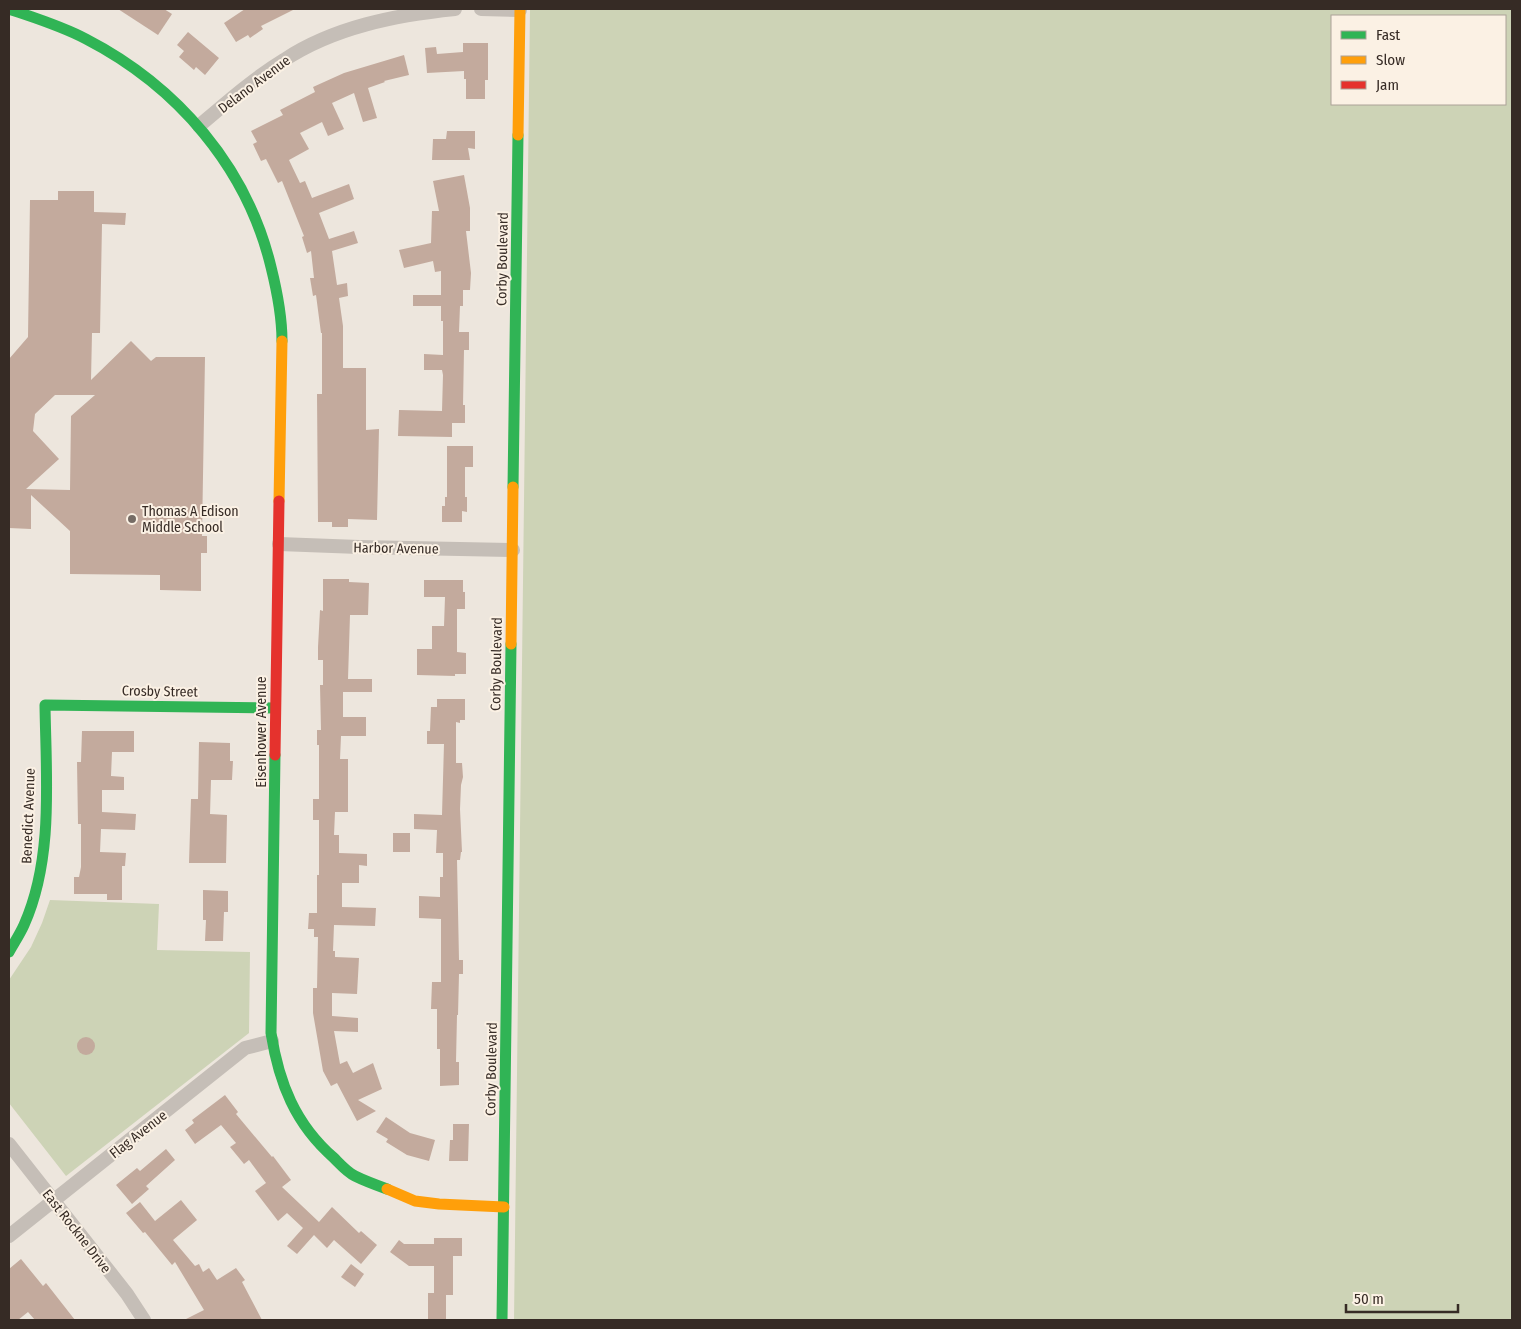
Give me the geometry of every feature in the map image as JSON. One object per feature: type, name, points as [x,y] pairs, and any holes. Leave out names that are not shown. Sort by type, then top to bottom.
[{"type":"street","name":"Eisenhower Avenue","points":[[9,9],[63,27],[131,64],[165,91],[199,126],[238,180],[254,214],[266,250],[278,303],[282,335],[271,1033],[275,1059],[286,1094],[299,1119],[322,1148],[353,1175],[415,1201],[504,1207]]},
{"type":"street","name":"Delano Avenue","points":[[199,126],[259,76],[285,58],[312,45],[342,32],[400,16],[455,9]]},
{"type":"street","points":[[481,9],[520,9]]},
{"type":"street","name":"Corby Boulevard","points":[[502,1320],[520,9]]},
{"type":"street","name":"Harbor Avenue","points":[[279,544],[512,550]]},
{"type":"street","name":"Crosby Street","points":[[45,705],[276,708]]},
{"type":"street","name":"Benedict Avenue","points":[[9,952],[25,923],[36,892],[44,846],[45,705]]},
{"type":"street","name":"Flag Avenue","points":[[9,1236],[245,1048],[272,1041]]},
{"type":"street","name":"East Rockne Drive","points":[[9,1144],[127,1294],[144,1320]]},
{"type":"green space","points":[[530,9],[1512,9],[1512,1320],[514,1320]]},
{"type":"green space","points":[[50,900],[159,904],[157,950],[250,952],[249,1033],[66,1176],[9,1103],[9,980],[31,947]]},
{"type":"building","points":[[118,9],[164,9],[172,14],[158,35]]},
{"type":"building","points":[[245,9],[295,9],[261,26],[263,29],[250,38],[248,35],[236,42],[224,23]]},
{"type":"building","points":[[188,32],[219,58],[205,75],[196,67],[194,70],[179,57],[184,51],[177,45]]},
{"type":"building","points":[[463,43],[488,43],[488,80],[485,80],[485,99],[466,99],[464,71],[427,73],[425,48],[436,47],[437,54],[463,52]]},
{"type":"building","points":[[404,55],[409,75],[384,81],[368,88],[377,118],[363,122],[354,93],[332,103],[344,129],[328,136],[322,122],[300,133],[309,149],[289,160],[300,183],[305,181],[312,198],[349,184],[354,199],[319,213],[329,239],[354,231],[358,243],[332,251],[337,285],[347,283],[348,296],[339,298],[343,326],[343,368],[366,368],[366,430],[379,429],[377,520],[348,519],[348,527],[332,527],[332,522],[318,522],[317,394],[322,394],[322,333],[316,295],[313,296],[310,278],[314,278],[311,251],[307,253],[302,237],[304,236],[282,181],[278,183],[266,159],[261,161],[253,144],[257,142],[251,131],[283,115],[280,110],[315,92],[313,87],[344,73]]},
{"type":"building","points":[[447,131],[475,131],[475,149],[468,148],[470,160],[432,160],[433,139],[446,139]]},
{"type":"building","points":[[464,175],[470,208],[470,231],[466,231],[471,273],[470,290],[463,290],[463,306],[460,306],[459,332],[469,332],[469,350],[464,350],[463,405],[465,405],[465,423],[452,423],[452,437],[398,436],[399,410],[442,411],[443,375],[442,370],[424,370],[424,354],[443,355],[441,306],[413,306],[413,295],[441,295],[441,271],[435,272],[433,261],[404,268],[399,250],[431,243],[432,211],[439,211],[433,181]]},
{"type":"building","points":[[58,191],[94,191],[94,212],[126,213],[125,225],[102,224],[100,333],[92,333],[91,380],[131,341],[151,361],[156,357],[205,357],[202,536],[207,536],[207,553],[201,553],[201,591],[160,590],[160,575],[70,574],[70,531],[31,495],[31,529],[9,528],[9,359],[28,337],[30,200],[58,200]],"holes":[[[55,395],[95,395],[71,416],[70,490],[26,489],[59,459],[33,431],[35,414]]]},
{"type":"building","points":[[447,446],[473,446],[473,467],[465,467],[467,512],[462,511],[462,522],[442,522],[442,506],[445,506],[445,497],[447,497]]},
{"type":"building","points":[[323,579],[349,579],[349,582],[369,583],[368,615],[350,615],[348,679],[372,679],[372,692],[343,692],[343,717],[366,717],[366,736],[341,736],[340,759],[348,759],[348,812],[335,812],[334,835],[339,835],[339,853],[367,854],[367,866],[359,865],[359,883],[342,883],[342,907],[376,908],[375,926],[334,925],[333,951],[335,951],[335,957],[359,958],[357,994],[332,993],[332,1016],[358,1018],[358,1032],[334,1031],[340,1064],[347,1061],[353,1073],[373,1063],[382,1089],[358,1100],[376,1111],[357,1121],[337,1083],[331,1086],[323,1071],[313,1013],[313,988],[317,988],[318,937],[314,937],[314,929],[308,929],[309,913],[317,913],[317,875],[319,875],[319,820],[313,820],[313,799],[319,799],[319,745],[317,745],[317,730],[321,730],[320,685],[323,685],[323,660],[318,660],[318,647],[320,610],[323,611]]},
{"type":"building","points":[[424,580],[463,580],[465,609],[457,609],[457,652],[466,653],[466,674],[455,674],[455,676],[417,675],[417,649],[432,649],[432,626],[444,626],[445,597],[424,597]]},
{"type":"building","points":[[437,699],[465,699],[465,720],[460,720],[460,723],[456,722],[456,763],[462,763],[463,777],[460,809],[462,852],[460,860],[457,860],[459,960],[463,960],[463,974],[459,974],[457,1015],[456,1062],[459,1062],[459,1085],[440,1086],[440,1049],[437,1049],[437,1009],[431,1009],[432,982],[441,982],[441,919],[419,918],[419,896],[440,897],[440,877],[443,877],[443,853],[436,853],[437,830],[414,829],[414,814],[442,815],[444,744],[427,744],[427,731],[430,731],[431,707],[437,707]]},
{"type":"building","points":[[82,731],[134,731],[134,752],[112,752],[111,776],[124,777],[124,790],[102,790],[102,812],[136,814],[135,830],[101,829],[100,852],[126,853],[125,866],[122,866],[122,900],[107,900],[107,894],[74,894],[74,877],[79,877],[81,867],[81,824],[78,824],[77,762],[81,762]]},
{"type":"building","points":[[199,742],[230,743],[230,761],[233,761],[232,780],[211,780],[210,814],[227,815],[226,863],[189,863],[191,799],[198,799]]},
{"type":"building","points":[[393,833],[410,833],[410,852],[393,852]]},
{"type":"building","points":[[203,890],[228,891],[228,912],[224,912],[223,941],[205,941],[206,920],[203,920]]},
{"type":"building","points":[[86,1037],[92,1040],[95,1046],[92,1052],[86,1055],[80,1052],[77,1046],[80,1040]]},
{"type":"building","points":[[225,1095],[238,1112],[236,1114],[273,1156],[291,1180],[282,1187],[319,1222],[332,1207],[359,1233],[361,1231],[377,1245],[361,1264],[334,1240],[327,1248],[314,1235],[297,1254],[287,1246],[303,1228],[287,1213],[278,1221],[255,1191],[266,1183],[249,1160],[244,1164],[230,1147],[236,1143],[221,1125],[195,1144],[185,1130],[194,1123],[192,1120]]},
{"type":"building","points":[[386,1117],[410,1133],[435,1140],[429,1161],[407,1155],[386,1142],[388,1139],[376,1132]]},
{"type":"building","points":[[453,1124],[469,1124],[468,1161],[449,1161],[450,1140],[453,1140]]},
{"type":"building","points":[[166,1149],[175,1160],[146,1186],[149,1189],[132,1204],[116,1185],[137,1168],[140,1171]]},
{"type":"building","points":[[181,1200],[197,1220],[173,1240],[195,1266],[199,1264],[203,1272],[209,1268],[217,1280],[236,1268],[245,1280],[242,1282],[262,1320],[184,1320],[204,1310],[175,1262],[172,1265],[145,1232],[143,1233],[126,1213],[140,1202],[155,1221]]},
{"type":"building","points":[[434,1238],[462,1238],[462,1256],[453,1256],[453,1295],[446,1295],[446,1320],[428,1320],[428,1293],[434,1293],[434,1266],[409,1266],[390,1252],[399,1240],[404,1244],[434,1244]]},
{"type":"building","points":[[21,1259],[43,1286],[46,1283],[75,1320],[35,1320],[28,1312],[18,1320],[9,1320],[9,1269]]},
{"type":"building","points":[[351,1264],[364,1274],[355,1287],[341,1277]]},
{"type":"traffic: fast","points":[[9,9],[68,30],[119,58],[150,80],[178,105],[204,133],[226,163],[245,196],[260,230],[277,295],[282,341]]},
{"type":"traffic: fast","points":[[513,487],[518,135]]},
{"type":"traffic: fast","points":[[502,1320],[511,644]]},
{"type":"traffic: fast","points":[[9,952],[24,925],[34,899],[44,845],[47,789],[45,705],[275,708]]},
{"type":"traffic: fast","points":[[275,755],[271,1033],[274,1051],[284,1086],[291,1102],[299,1117],[320,1145],[352,1174],[387,1189]]},
{"type":"traffic: slow","points":[[518,135],[520,9]]},
{"type":"traffic: slow","points":[[279,501],[282,341]]},
{"type":"traffic: slow","points":[[511,644],[513,487]]},
{"type":"traffic: slow","points":[[387,1189],[415,1201],[504,1207]]},
{"type":"traffic: jam","points":[[275,755],[279,501]]},
{"type":"place","name":"Thomas A Edison Middle School","points":[[132,519]]}]
